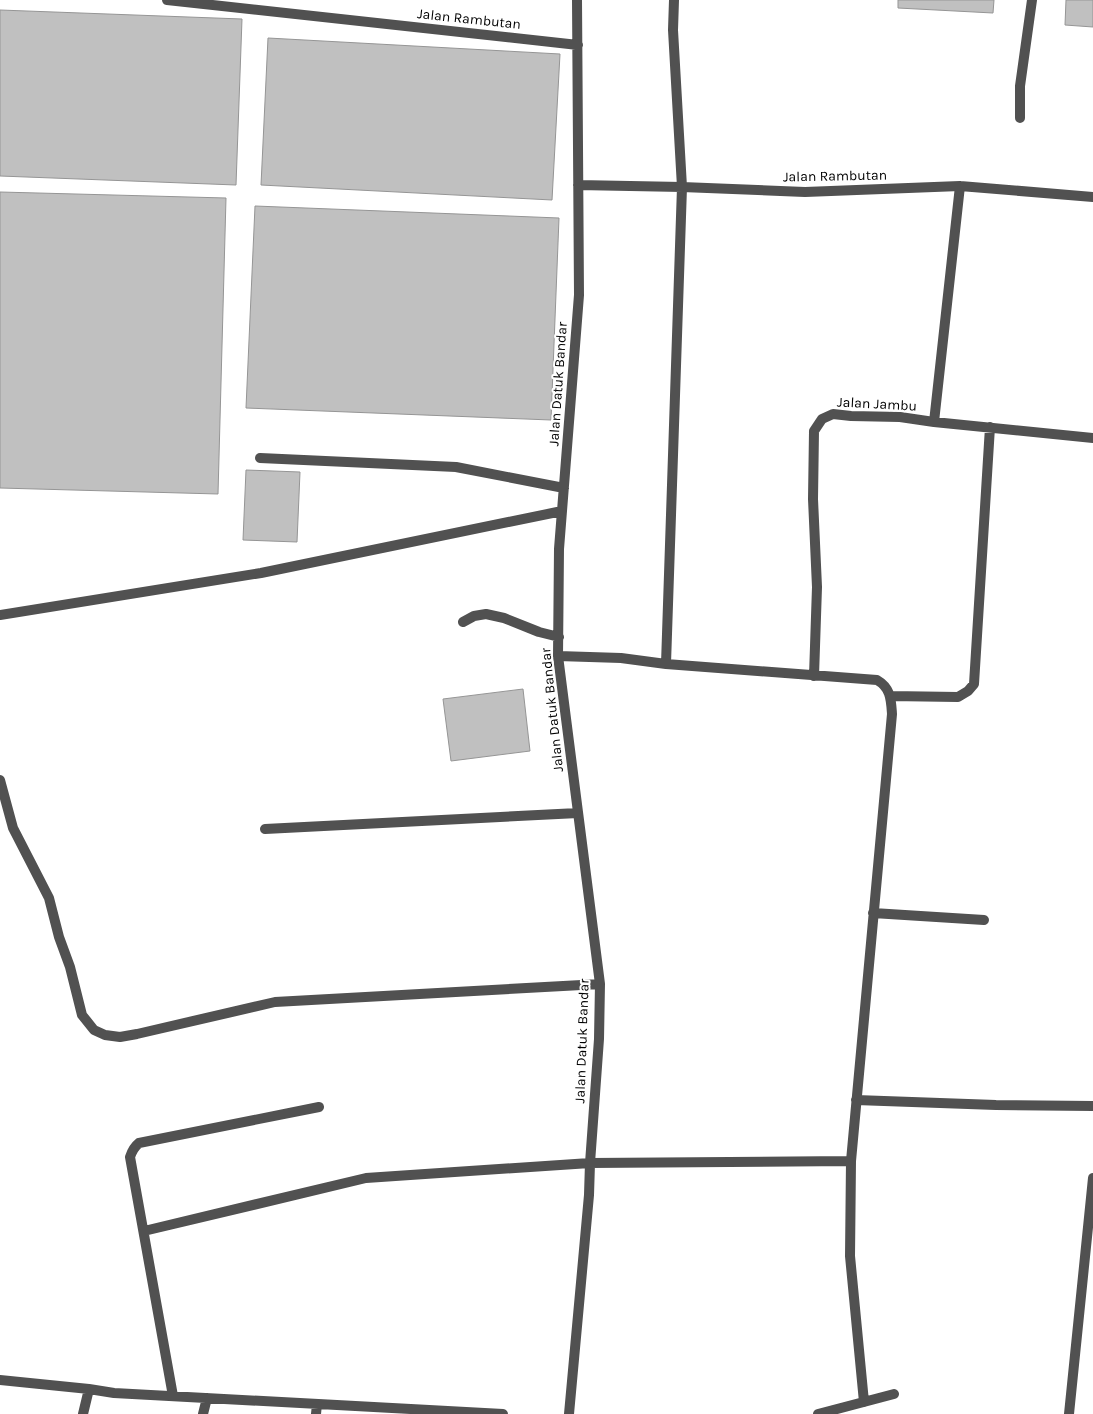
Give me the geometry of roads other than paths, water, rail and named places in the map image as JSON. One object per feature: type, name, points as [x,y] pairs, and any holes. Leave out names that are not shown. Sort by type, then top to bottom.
[{"type":"street","name":"Jalan Rambutan","points":[[167,0],[578,44]]},
{"type":"street","name":"Jalan Datuk Bandar","points":[[569,1414],[589,1195],[599,1040],[600,984],[558,656],[559,549],[579,294],[577,0]]},
{"type":"street","points":[[666,664],[682,187],[673,30],[674,0]]},
{"type":"street","points":[[1020,118],[1020,86],[1032,0]]},
{"type":"street","name":"Jalan Rambutan","points":[[578,185],[806,192],[960,186],[1093,197]]},
{"type":"street","points":[[934,422],[960,186]]},
{"type":"street","name":"Jalan Jambu","points":[[814,676],[817,588],[813,498],[814,431],[822,419],[833,414],[900,417],[934,422],[1093,438]]},
{"type":"street","points":[[890,696],[958,697],[968,691],[974,684],[990,427]]},
{"type":"street","points":[[260,458],[456,467],[564,488]]},
{"type":"street","points":[[0,616],[260,573],[562,512]]},
{"type":"street","points":[[463,622],[474,616],[486,614],[504,618],[539,632],[558,637]]},
{"type":"street","points":[[558,656],[621,658],[666,664],[877,680],[885,684],[890,696],[892,714],[851,1161],[850,1256],[864,1402]]},
{"type":"street","points":[[0,780],[13,828],[49,898],[59,937],[70,967],[82,1015],[94,1030],[105,1035],[120,1036],[136,1034],[275,1002],[600,984]]},
{"type":"street","points":[[265,829],[578,813]]},
{"type":"street","points":[[873,913],[984,920]]},
{"type":"street","points":[[856,1100],[996,1105],[1093,1106]]},
{"type":"street","points":[[173,1396],[130,1157],[135,1146],[139,1143],[319,1107]]},
{"type":"street","points":[[144,1231],[230,1209],[366,1178],[590,1163],[851,1161]]},
{"type":"street","points":[[1069,1414],[1093,1178]]},
{"type":"street","points":[[0,1380],[114,1393],[207,1398],[317,1409],[503,1414]]},
{"type":"street","points":[[83,1414],[89,1389]]},
{"type":"street","points":[[818,1414],[894,1394]]},
{"type":"street","points":[[203,1414],[207,1398]]}]
